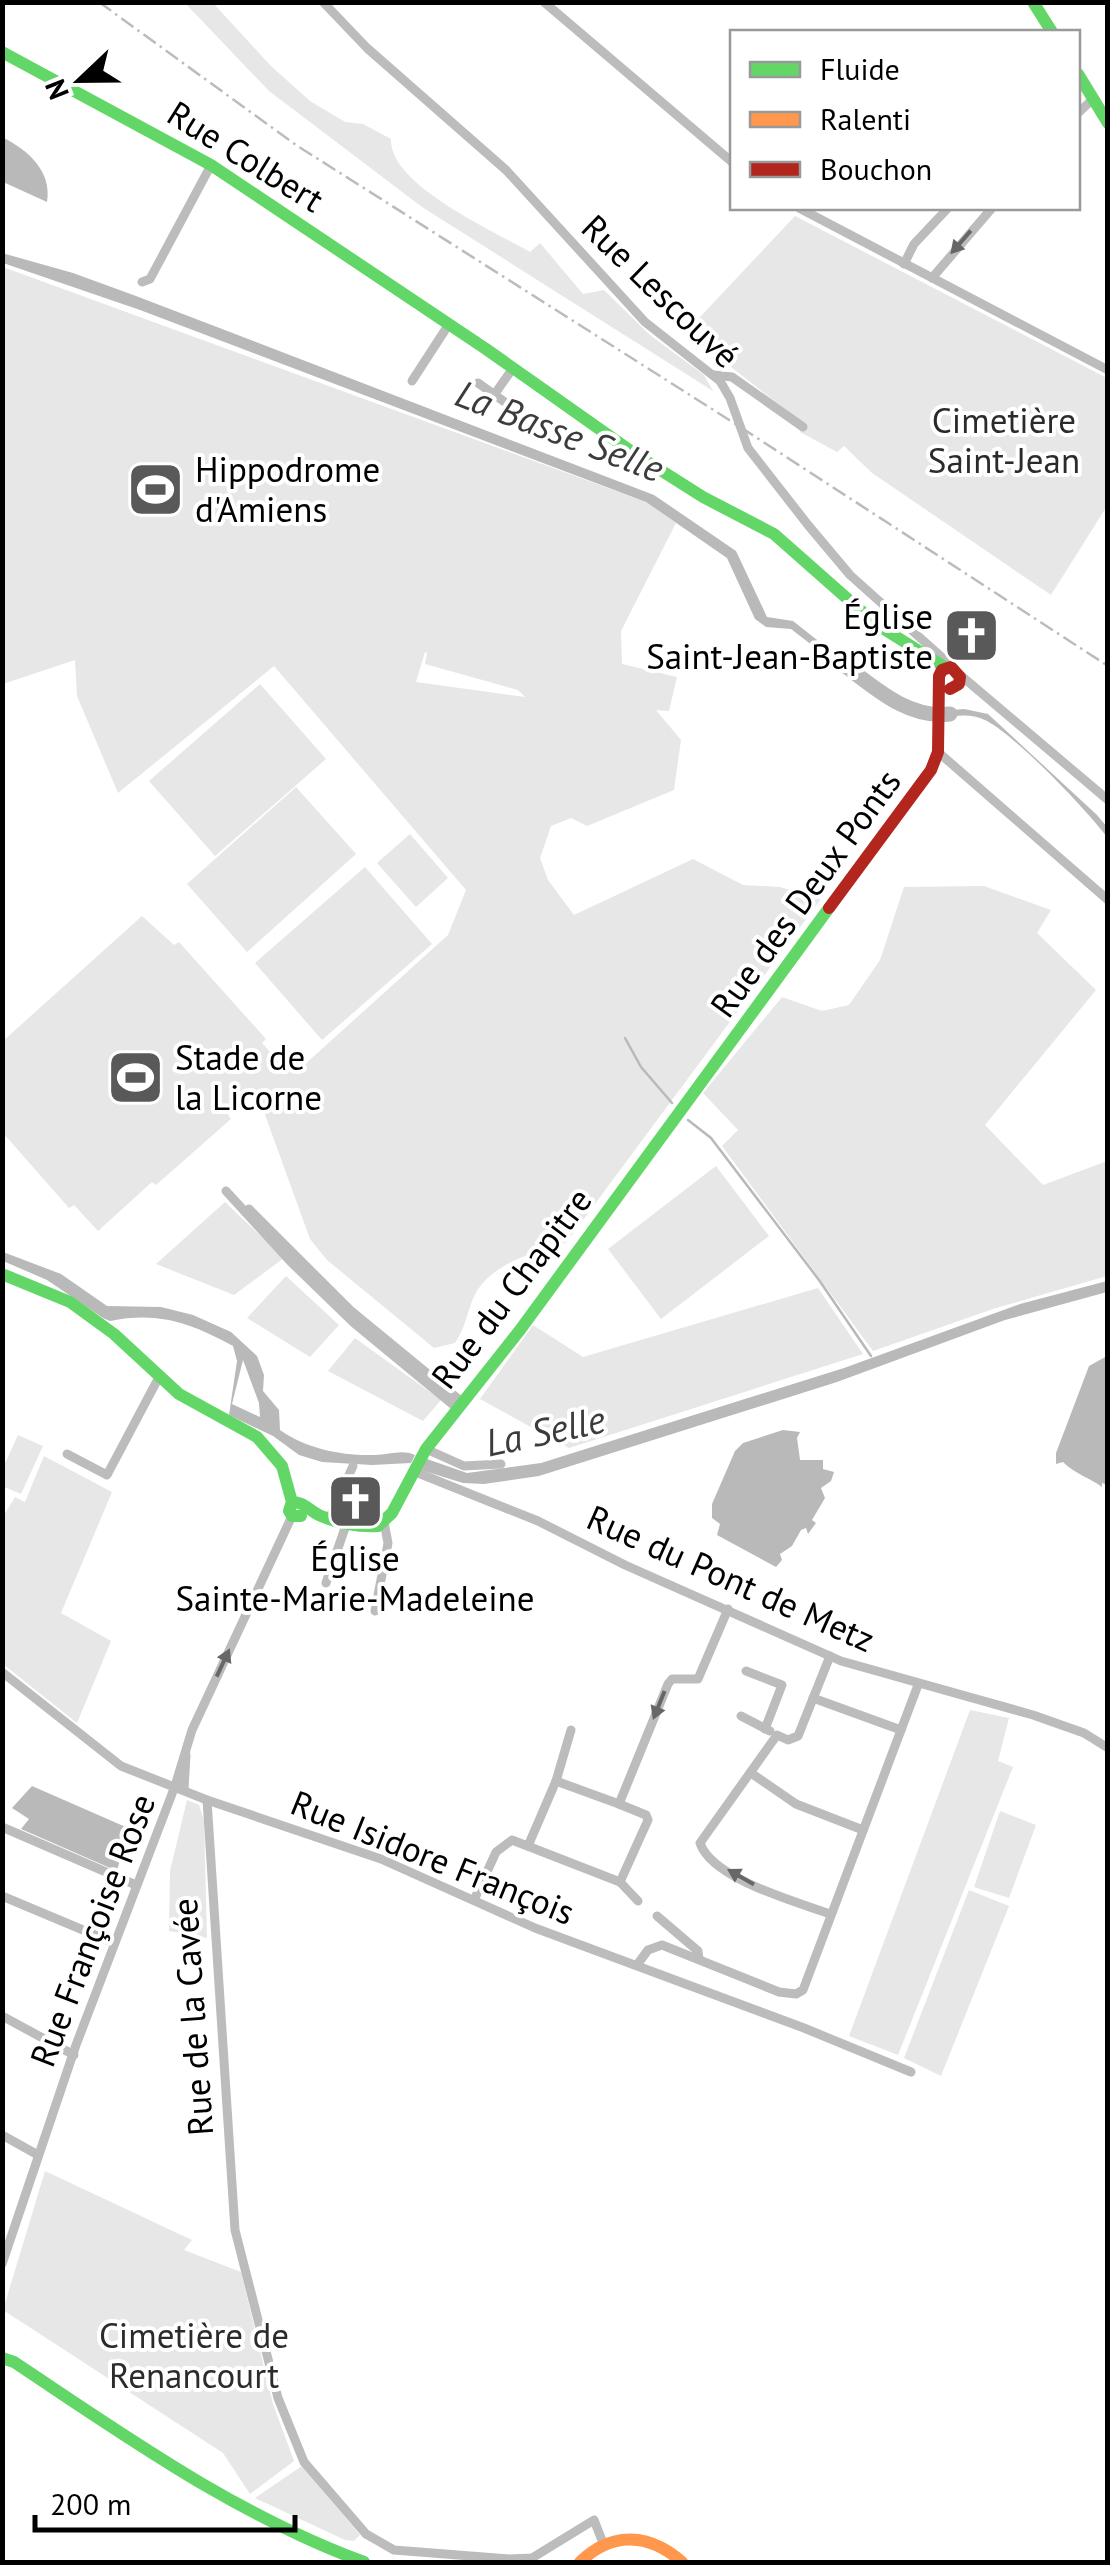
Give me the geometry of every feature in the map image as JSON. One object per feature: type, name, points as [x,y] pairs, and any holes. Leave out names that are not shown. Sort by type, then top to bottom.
[{"type":"street","name":"Rue Lescouvé","points":[[323,2],[378,58],[506,170],[636,312],[714,374],[730,398],[753,456],[850,575],[927,645],[945,684]]},
{"type":"street","points":[[544,2],[730,160]]},
{"type":"street","points":[[1034,2],[1051,30]]},
{"type":"street","name":"Rue Colbert","points":[[2,52],[156,132],[210,165],[632,452],[702,497],[774,534],[945,684]]},
{"type":"street","points":[[1080,77],[1108,122]]},
{"type":"street","points":[[1080,111],[1093,100]]},
{"type":"street","points":[[142,282],[150,279],[210,165]]},
{"type":"street","points":[[803,210],[1108,370]]},
{"type":"street","points":[[904,264],[914,244],[946,210]]},
{"type":"street","points":[[932,278],[990,210]]},
{"type":"street","points":[[412,381],[448,324]]},
{"type":"street","points":[[494,395],[513,368]]},
{"type":"street","points":[[714,374],[732,377],[803,427]]},
{"type":"street","points":[[478,383],[509,405]]},
{"type":"street","name":"Rue Lescouvé","points":[[927,645],[945,684]]},
{"type":"street","points":[[945,684],[982,695],[1108,800]]},
{"type":"street","name":"Rue des Deux Ponts","points":[[684,1110],[931,770],[938,752],[945,684]]},
{"type":"street","points":[[938,752],[1108,900]]},
{"type":"street","points":[[1096,791],[1108,787]]},
{"type":"street","name":"Rue du Chapitre","points":[[384,1522],[419,1461],[684,1110]]},
{"type":"street","points":[[227,1191],[291,1262],[354,1323],[460,1405]]},
{"type":"street","points":[[2,1274],[70,1302],[114,1334],[179,1394],[257,1437],[282,1466],[306,1512],[346,1525],[372,1527],[384,1522],[388,1543],[375,1611]]},
{"type":"street","points":[[67,1454],[107,1475],[159,1377]]},
{"type":"street","points":[[419,1461],[464,1466],[501,1464]]},
{"type":"street","name":"Rue du Pont de Metz","points":[[419,1461],[626,1565],[830,1656],[918,1685],[1033,1715],[1084,1733],[1108,1748]]},
{"type":"street","name":"Rue Françoise Rose","points":[[2,2264],[114,1943],[180,1787],[177,1772],[192,1730],[306,1512],[353,1466]]},
{"type":"street","points":[[326,1582],[346,1525]]},
{"type":"street","points":[[619,1804],[668,1684],[680,1678],[698,1679],[728,1609]]},
{"type":"street","points":[[742,1716],[788,1740],[798,1736],[830,1656]]},
{"type":"street","points":[[746,1671],[782,1685],[765,1728]]},
{"type":"street","name":"Rue Isidore François","points":[[2,1672],[121,1766],[380,1859],[636,1966],[911,2072]]},
{"type":"street","points":[[636,1966],[648,1950],[662,1945],[779,1992],[796,1994],[803,1990],[918,1685]]},
{"type":"street","points":[[813,1698],[901,1730]]},
{"type":"street","points":[[528,1846],[556,1781],[571,1730]]},
{"type":"street","points":[[777,1735],[700,1843],[702,1849],[742,1880],[830,1914]]},
{"type":"street","points":[[751,1773],[796,1804],[863,1830]]},
{"type":"street","points":[[556,1781],[646,1815],[648,1820],[620,1882]]},
{"type":"street","name":"Rue de la Cavée","points":[[207,1800],[235,2230],[278,2398],[304,2462],[366,2534],[394,2550],[532,2558],[594,2520],[603,2544]]},
{"type":"street","points":[[2,1827],[136,1885]]},
{"type":"street","points":[[474,1900],[496,1852],[512,1840],[620,1882],[638,1901]]},
{"type":"street","points":[[2,1896],[114,1943]]},
{"type":"street","points":[[656,1916],[698,1951],[699,1960]]},
{"type":"street","points":[[2,2016],[74,2055]]},
{"type":"street","points":[[2,2136],[38,2155]]},
{"type":"street","points":[[2,2347],[8,2360],[244,2510],[294,2536],[364,2562]]},
{"type":"street","points":[[580,2562],[603,2544],[621,2538],[648,2540],[682,2562]]},
{"type":"green space","points":[[185,3],[213,3],[271,66],[310,101],[345,122],[363,124],[391,139],[395,156],[407,173],[446,205],[530,252],[540,243],[583,294],[604,290],[650,335],[704,375],[713,391],[422,207],[269,91]]},
{"type":"green space","name":"Cimetière Saint-Jean","points":[[795,216],[1107,378],[1107,506],[1051,595],[872,473],[844,446],[837,452],[800,432],[804,424],[686,332]]},
{"type":"green space","points":[[3,267],[646,502],[676,523],[621,631],[622,664],[677,677],[669,711],[656,710],[681,740],[674,790],[587,826],[571,818],[551,826],[540,858],[548,880],[574,915],[693,859],[743,885],[780,887],[821,899],[566,1243],[496,1271],[476,1293],[455,1343],[434,1348],[327,1260],[310,1239],[256,1090],[228,1115],[231,1119],[98,1231],[74,1205],[69,1208],[3,1133],[3,1041],[142,916],[174,945],[179,942],[266,1039],[262,1043],[282,1065],[303,1066],[448,935],[466,890],[274,666],[118,793],[77,696],[75,660],[3,684]],"holes":[[[427,653],[425,664],[518,690],[525,697],[416,682]]]},
{"type":"green space","points":[[260,684],[326,759],[215,856],[149,781]]},
{"type":"green space","points":[[296,787],[356,854],[247,952],[187,884]]},
{"type":"green space","points":[[410,834],[448,878],[416,907],[377,863]]},
{"type":"green space","points":[[365,867],[432,944],[322,1040],[255,963]]},
{"type":"green space","points":[[984,886],[1051,910],[1037,933],[1096,990],[985,1125],[1043,1185],[1107,1161],[1107,1276],[993,1309],[873,1351],[722,1146],[738,1130],[703,1093],[782,997],[822,1011],[849,1005],[880,960],[904,887]]},
{"type":"green space","points":[[716,1166],[769,1236],[661,1319],[608,1249]]},
{"type":"green space","points":[[225,1202],[284,1258],[234,1295],[156,1264]]},
{"type":"green space","points":[[286,1276],[339,1325],[310,1357],[247,1318]]},
{"type":"green space","points":[[818,1288],[863,1354],[569,1448],[480,1399],[533,1325],[583,1357]]},
{"type":"green space","points":[[355,1338],[441,1400],[423,1421],[328,1371]]},
{"type":"green space","points":[[18,1435],[43,1446],[21,1494],[2,1486],[3,1468]]},
{"type":"green space","points":[[44,1456],[112,1492],[61,1613],[111,1641],[77,1723],[3,1664],[3,1517],[15,1497],[25,1502]]},
{"type":"green space","points":[[970,1710],[1009,1718],[998,1761],[1013,1767],[898,2055],[849,2036]]},
{"type":"green space","points":[[187,1800],[199,1805],[204,1821],[207,1938],[169,1931],[170,1871]]},
{"type":"green space","points":[[1000,1811],[1036,1825],[1009,1898],[974,1887]]},
{"type":"green space","points":[[969,1890],[1009,1906],[941,2076],[904,2058]]},
{"type":"green space","name":"Cimetière de Renancourt","points":[[45,2171],[192,2240],[184,2250],[241,2272],[273,2404],[294,2461],[250,2494],[223,2453],[3,2310]]},
{"type":"green space","points":[[302,2466],[360,2535],[354,2541],[255,2498]]},
{"type":"shaded area","points":[[2,137],[21,148],[42,171],[47,202],[3,182]]},
{"type":"shaded area","points":[[2,253],[136,296],[654,495],[736,551],[767,617],[793,621],[864,677],[860,682],[791,629],[766,627],[755,619],[727,558],[646,502],[140,310],[3,263]]},
{"type":"shaded area","points":[[964,709],[988,714],[1097,815],[1107,827],[1107,837],[1050,774],[1000,730],[976,717],[940,719],[941,711]]},
{"type":"shaded area","points":[[3,1252],[61,1274],[107,1306],[161,1307],[193,1315],[231,1332],[257,1356],[264,1375],[263,1391],[279,1410],[280,1430],[302,1442],[350,1454],[415,1455],[411,1463],[372,1465],[322,1462],[299,1455],[273,1436],[229,1415],[237,1361],[233,1346],[174,1321],[144,1317],[110,1321],[47,1280],[3,1261]],"holes":[[[243,1360],[259,1403],[260,1417],[232,1404]]]},
{"type":"shaded area","points":[[1107,1281],[1107,1292],[1005,1320],[837,1382],[539,1476],[463,1483],[421,1470],[427,1459],[467,1473],[541,1463],[844,1368],[1020,1304]]},
{"type":"shaded area","points":[[1107,1356],[1108,1485],[1102,1483],[1102,1487],[1063,1462],[1056,1464],[1056,1453],[1089,1366]]},
{"type":"shaded area","points":[[783,1430],[800,1432],[800,1460],[823,1460],[823,1469],[834,1472],[831,1481],[821,1488],[825,1498],[812,1520],[816,1523],[808,1534],[806,1528],[801,1530],[792,1546],[780,1554],[782,1560],[776,1567],[717,1535],[720,1524],[712,1518],[712,1504],[735,1451],[743,1443]]},
{"type":"shaded area","points":[[32,1786],[128,1828],[117,1871],[21,1829],[29,1819],[12,1808]]},
{"type":"waterway","name":"La Basse Selle","points":[[847,667],[908,707],[950,714]]},
{"type":"waterway","points":[[625,1038],[641,1067],[672,1103]]},
{"type":"waterway","points":[[688,1120],[711,1138],[819,1280],[871,1356]]},
{"type":"railway","points":[[99,2],[296,145],[1108,666]]},
{"type":"traffic: fast","points":[[1033,2],[1051,30]]},
{"type":"traffic: fast","points":[[2,52],[211,165],[632,452],[703,497],[774,534],[876,624],[946,668]]},
{"type":"traffic: fast","points":[[1080,77],[1108,123]]},
{"type":"traffic: fast","points":[[292,1502],[328,1519],[356,1525],[378,1526],[392,1513],[426,1449],[520,1330],[829,908]]},
{"type":"traffic: fast","points":[[2,1274],[70,1302],[114,1334],[179,1394],[257,1437],[282,1466],[292,1502],[289,1511],[292,1516],[301,1516]]},
{"type":"traffic: fast","points":[[2,2358],[227,2498],[364,2562]]},
{"type":"traffic: slow","points":[[580,2562],[605,2545],[631,2540],[657,2545],[682,2562]]},
{"type":"traffic: jam","points":[[829,908],[931,770],[938,752],[939,676],[951,667],[960,677],[959,684],[950,689]]},
{"type":"place","name":"Hippodrome d'Amiens","points":[[156,489]]},
{"type":"place","name":"Église Saint-Jean-Baptiste","points":[[972,636]]},
{"type":"place","name":"Stade de la Licorne","points":[[136,1077]]},
{"type":"place","name":"Église Sainte-Marie-Madeleine","points":[[355,1502]]},
{"type":"water label","name":"La Selle","points":[[545,1430]]}]
